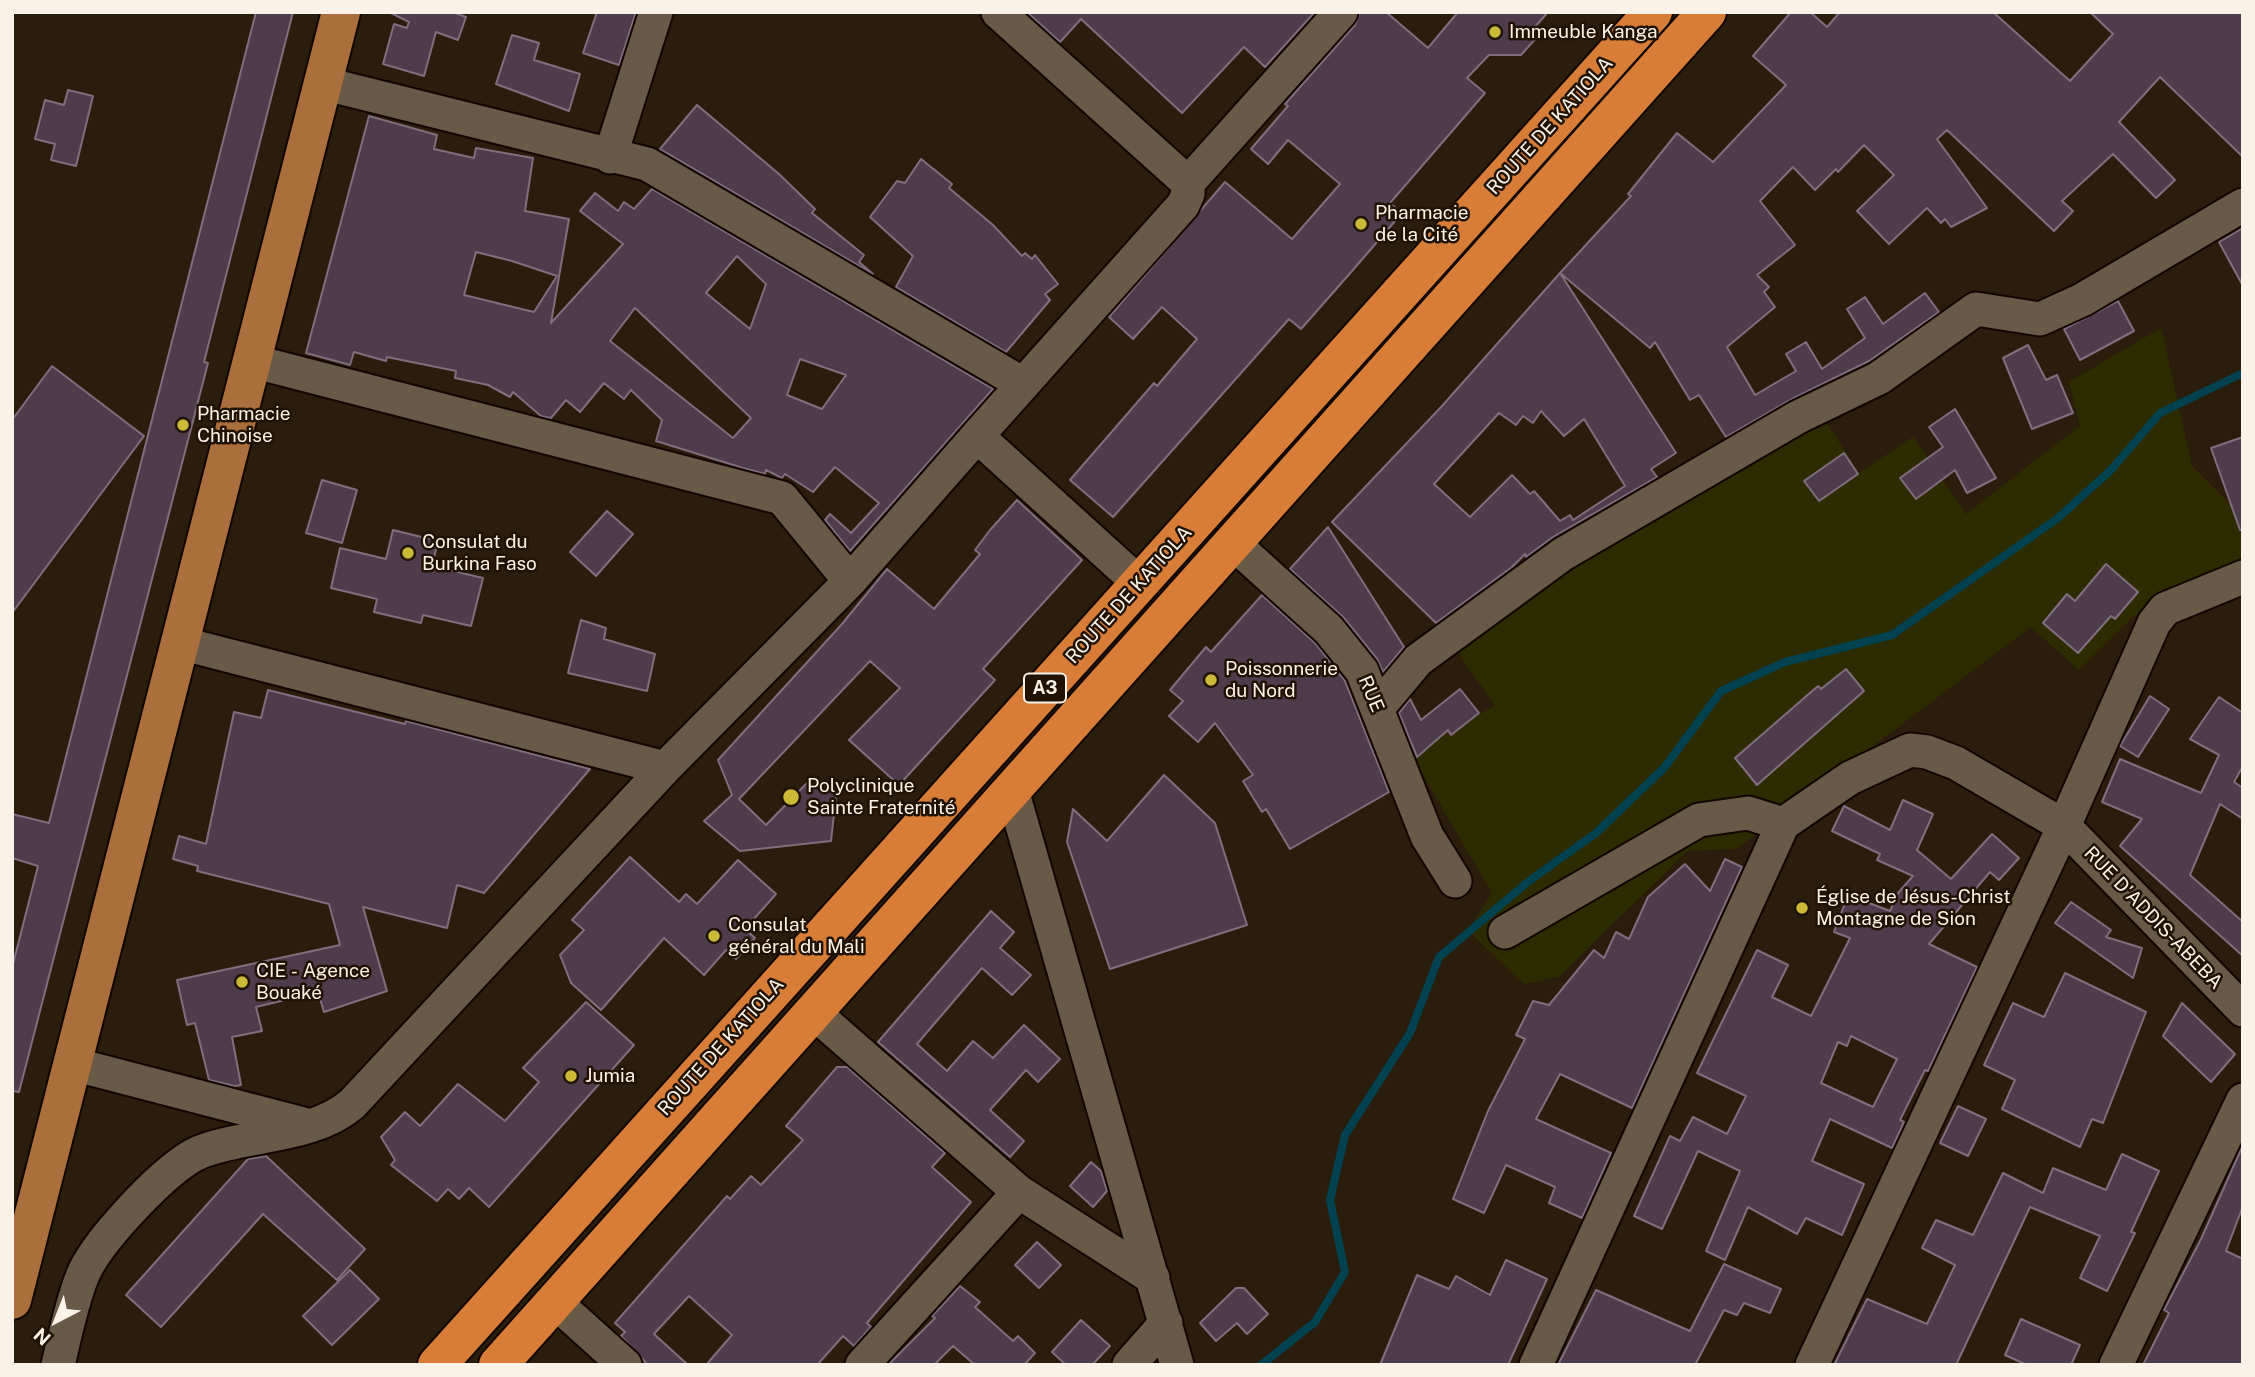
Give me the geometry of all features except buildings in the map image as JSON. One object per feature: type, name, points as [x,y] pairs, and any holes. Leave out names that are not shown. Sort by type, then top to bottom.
[{"type":"highway","name":"ROUTE DE KATIOLA","points":[[437,1365],[1653,12]]},
{"type":"highway","name":"A3","points":[[498,1365],[1707,12]]},
{"type":"main road","points":[[12,1300],[341,12]]},
{"type":"street","points":[[610,157],[656,12]]},
{"type":"street","points":[[998,12],[1188,183]]},
{"type":"street","points":[[58,1365],[82,1277],[95,1253],[125,1217],[177,1167],[212,1148],[309,1126],[340,1115],[352,1104],[665,768],[850,581],[1183,205],[1188,194],[1188,183],[1341,12]]},
{"type":"street","points":[[321,83],[610,157],[647,164],[1023,384]]},
{"type":"street","points":[[1377,709],[1418,660],[1563,554],[1798,417],[1879,378],[1976,309],[2040,319],[2082,300],[2243,205]]},
{"type":"street","points":[[252,361],[782,498],[850,581]]},
{"type":"street","points":[[977,436],[1139,583]]},
{"type":"street","name":"RUE","points":[[1234,544],[1329,630],[1362,671],[1427,836],[1455,881]]},
{"type":"street","points":[[1812,1365],[2064,826],[2158,616],[2165,609],[2243,577]]},
{"type":"street","points":[[180,643],[665,768]]},
{"type":"street","name":"RUE D'ADDIS-ABEBA","points":[[1783,824],[1850,778],[1910,750],[1927,752],[1956,763],[2064,826],[2243,1010]]},
{"type":"street","points":[[1012,790],[1177,1365]]},
{"type":"street","points":[[1505,932],[1699,820],[1748,813],[1783,824],[1536,1365]]},
{"type":"street","points":[[813,1012],[1019,1192],[1153,1278]]},
{"type":"street","points":[[73,1064],[309,1126]]},
{"type":"street","points":[[2116,1365],[2243,1100]]},
{"type":"street","points":[[862,1365],[1019,1192]]},
{"type":"street","points":[[555,1301],[625,1365]]},
{"type":"street","points":[[1129,1365],[1166,1323]]},
{"type":"shaded area","points":[[2161,328],[2192,466],[2243,517],[2243,566],[2152,598],[2079,670],[2031,627],[1736,849],[1687,851],[1559,977],[1524,984],[1468,931],[1492,893],[1409,751],[1495,706],[1446,635],[1823,417],[1859,473],[1913,437],[1966,514],[2080,426],[2069,382]]},
{"type":"waterway","points":[[1261,1365],[1315,1322],[1345,1272],[1330,1200],[1345,1135],[1410,1033],[1439,957],[1529,881],[1596,833],[1664,768],[1721,691],[1785,662],[1892,635],[2058,518],[2111,470],[2160,413],[2243,373]]},
{"type":"place","name":"Immeuble Kanga","points":[[1495,32]]},
{"type":"place","name":"Pharmacie de la Cité","points":[[1361,224]]},
{"type":"place","name":"Pharmacie Chinoise","points":[[183,425]]},
{"type":"place","name":"Consulat du Burkina Faso","points":[[408,553]]},
{"type":"place","name":"Poissonnerie du Nord","points":[[1211,680]]},
{"type":"place","name":"Polyclinique Sainte Fraternité","points":[[791,797]]},
{"type":"place","name":"Église de Jésus-Christ Montagne de Sion","points":[[1802,908]]},
{"type":"place","name":"Consulat général du Mali","points":[[714,936]]},
{"type":"place","name":"CIE - Agence Bouaké","points":[[242,982]]},
{"type":"place","name":"Jumia","points":[[571,1076]]}]
